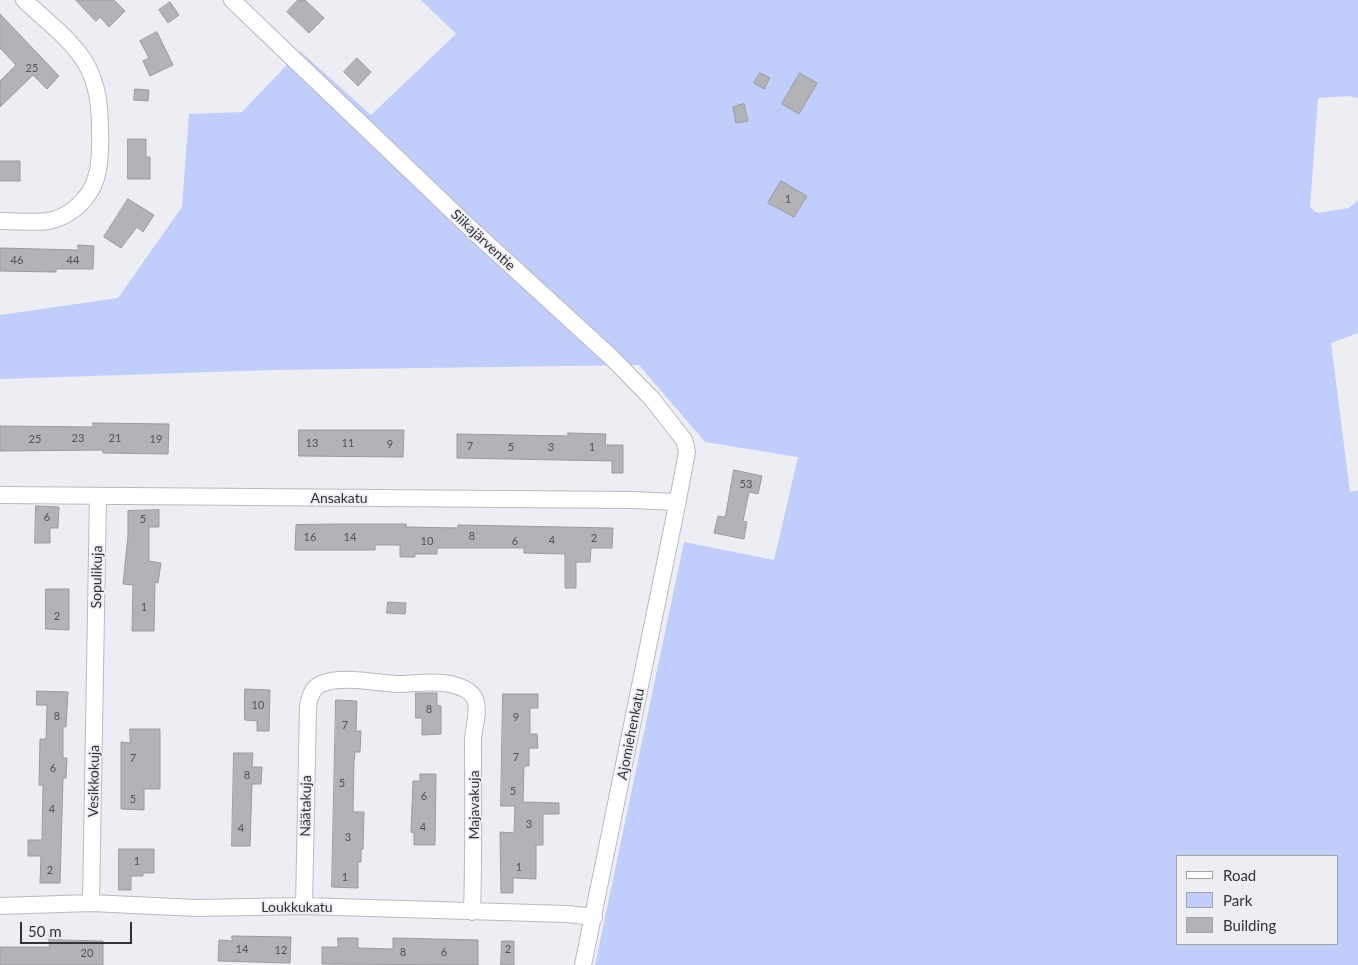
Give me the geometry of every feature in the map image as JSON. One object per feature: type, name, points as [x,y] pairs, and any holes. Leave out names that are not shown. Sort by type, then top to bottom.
[{"type":"street","points":[[0,221],[44,222],[70,212],[80,205],[93,188],[99,172],[100,107],[98,93],[90,73],[85,62],[72,46],[24,0]]},
{"type":"street","name":"Siikajärventie","points":[[232,0],[469,227],[612,358],[652,399],[684,440],[686,447],[687,452],[678,502]]},
{"type":"street","name":"Ansakatu","points":[[0,495],[678,502]]},
{"type":"street","name":"Sopulikuja","points":[[96,658],[98,496]]},
{"type":"street","name":"Ajomiehenkatu","points":[[583,965],[678,502]]},
{"type":"street","name":"Vesikkokuja","points":[[92,903],[96,658]]},
{"type":"street","name":"Majavakuja","points":[[308,706],[309,698],[315,688],[321,684],[336,681],[449,684],[468,691],[475,699],[472,912]]},
{"type":"street","name":"Näätakuja","points":[[304,906],[308,706]]},
{"type":"street","name":"Loukkukatu","points":[[0,906],[92,903],[197,908],[304,906],[567,914],[594,917]]},
{"type":"green space","points":[[421,0],[1358,0],[1358,98],[1348,96],[1318,98],[1310,207],[1317,213],[1349,208],[1358,200],[1358,333],[1331,343],[1350,492],[1358,490],[1358,965],[595,965],[684,542],[774,560],[798,457],[705,442],[639,365],[274,370],[0,379],[0,315],[118,298],[182,207],[189,114],[242,112],[300,51],[371,115],[456,34]]},
{"type":"building","points":[[76,0],[114,0],[125,11],[109,27],[100,17],[96,21]]},
{"type":"building","points":[[298,0],[305,0],[324,18],[309,33],[287,12]]},
{"type":"building","points":[[170,2],[179,15],[168,23],[159,10]]},
{"type":"building","points":[[0,14],[59,76],[47,89],[33,75],[0,107],[0,81],[16,65],[0,48]]},
{"type":"building","points":[[157,32],[173,65],[150,76],[143,61],[149,58],[140,41]]},
{"type":"building","points":[[357,58],[371,72],[358,86],[344,72]]},
{"type":"building","points":[[760,73],[770,78],[764,89],[754,83]]},
{"type":"building","points":[[800,73],[817,83],[799,114],[782,104]]},
{"type":"building","points":[[135,89],[149,90],[148,101],[134,100]]},
{"type":"building","points":[[744,104],[748,121],[736,123],[733,107]]},
{"type":"building","points":[[128,139],[146,139],[146,157],[150,157],[150,179],[128,179]]},
{"type":"building","points":[[0,161],[20,161],[20,181],[0,181]]},
{"type":"building","points":[[781,181],[807,196],[794,217],[768,203]]},
{"type":"building","points":[[128,199],[154,215],[143,232],[137,227],[121,248],[104,237]]},
{"type":"building","points":[[78,245],[94,246],[93,269],[56,269],[56,272],[0,271],[0,248],[78,250]]},
{"type":"building","points":[[93,423],[169,424],[168,454],[103,453],[103,450],[0,451],[0,426],[93,427]]},
{"type":"building","points":[[299,430],[404,430],[403,457],[299,456]]},
{"type":"building","points":[[568,433],[606,434],[605,445],[623,445],[623,473],[612,473],[612,461],[457,458],[457,434],[568,436]]},
{"type":"building","points":[[734,470],[762,476],[758,494],[749,492],[743,521],[747,522],[744,539],[714,533],[718,516],[725,517]]},
{"type":"building","points":[[36,506],[59,507],[58,528],[50,528],[50,543],[35,543]]},
{"type":"building","points":[[159,510],[159,527],[149,527],[149,561],[161,563],[158,583],[155,582],[154,631],[132,631],[133,585],[123,584],[128,536],[128,511]]},
{"type":"building","points":[[406,524],[406,527],[458,528],[458,525],[613,528],[612,548],[591,548],[590,562],[576,562],[576,588],[565,588],[565,554],[524,553],[524,548],[437,548],[437,554],[415,554],[415,557],[400,557],[400,545],[375,545],[375,550],[295,550],[296,525]]},
{"type":"building","points":[[46,589],[69,589],[69,630],[46,629]]},
{"type":"building","points":[[388,602],[406,603],[405,614],[387,613]]},
{"type":"building","points":[[245,689],[270,690],[269,731],[257,731],[257,721],[245,720]]},
{"type":"building","points":[[37,691],[68,692],[66,727],[63,727],[63,758],[67,758],[66,778],[63,778],[60,883],[40,883],[41,856],[28,856],[28,840],[42,840],[43,785],[39,785],[40,739],[46,739],[47,705],[37,705]]},
{"type":"building","points":[[416,693],[437,693],[437,705],[441,706],[441,734],[422,735],[422,718],[416,718]]},
{"type":"building","points":[[503,694],[538,694],[538,708],[530,708],[530,734],[537,734],[538,748],[529,748],[529,766],[524,766],[523,802],[559,803],[559,814],[543,814],[543,845],[536,845],[536,879],[513,878],[513,893],[501,893],[500,832],[514,833],[515,806],[501,806]]},
{"type":"building","points":[[336,700],[357,701],[356,731],[361,731],[360,752],[355,752],[354,762],[353,812],[364,812],[363,849],[361,849],[361,862],[358,862],[358,888],[332,887]]},
{"type":"building","points":[[130,729],[160,729],[160,789],[144,789],[144,810],[121,809],[121,742],[130,743]]},
{"type":"building","points":[[234,753],[253,753],[252,767],[262,767],[261,784],[252,784],[250,846],[232,846]]},
{"type":"building","points":[[420,774],[436,774],[435,845],[414,845],[414,833],[411,832],[413,781],[420,781]]},
{"type":"building","points":[[119,849],[154,849],[154,873],[143,873],[143,876],[131,876],[131,890],[119,890]]},
{"type":"building","points":[[49,934],[61,934],[61,940],[103,941],[103,965],[0,965],[0,947],[49,947]]},
{"type":"building","points":[[232,936],[291,937],[290,963],[218,961],[219,940],[232,941]]},
{"type":"building","points":[[338,938],[358,938],[358,948],[393,949],[393,938],[478,940],[478,965],[322,964],[322,947],[338,947]]},
{"type":"building","points":[[502,941],[514,941],[514,965],[501,965]]}]
